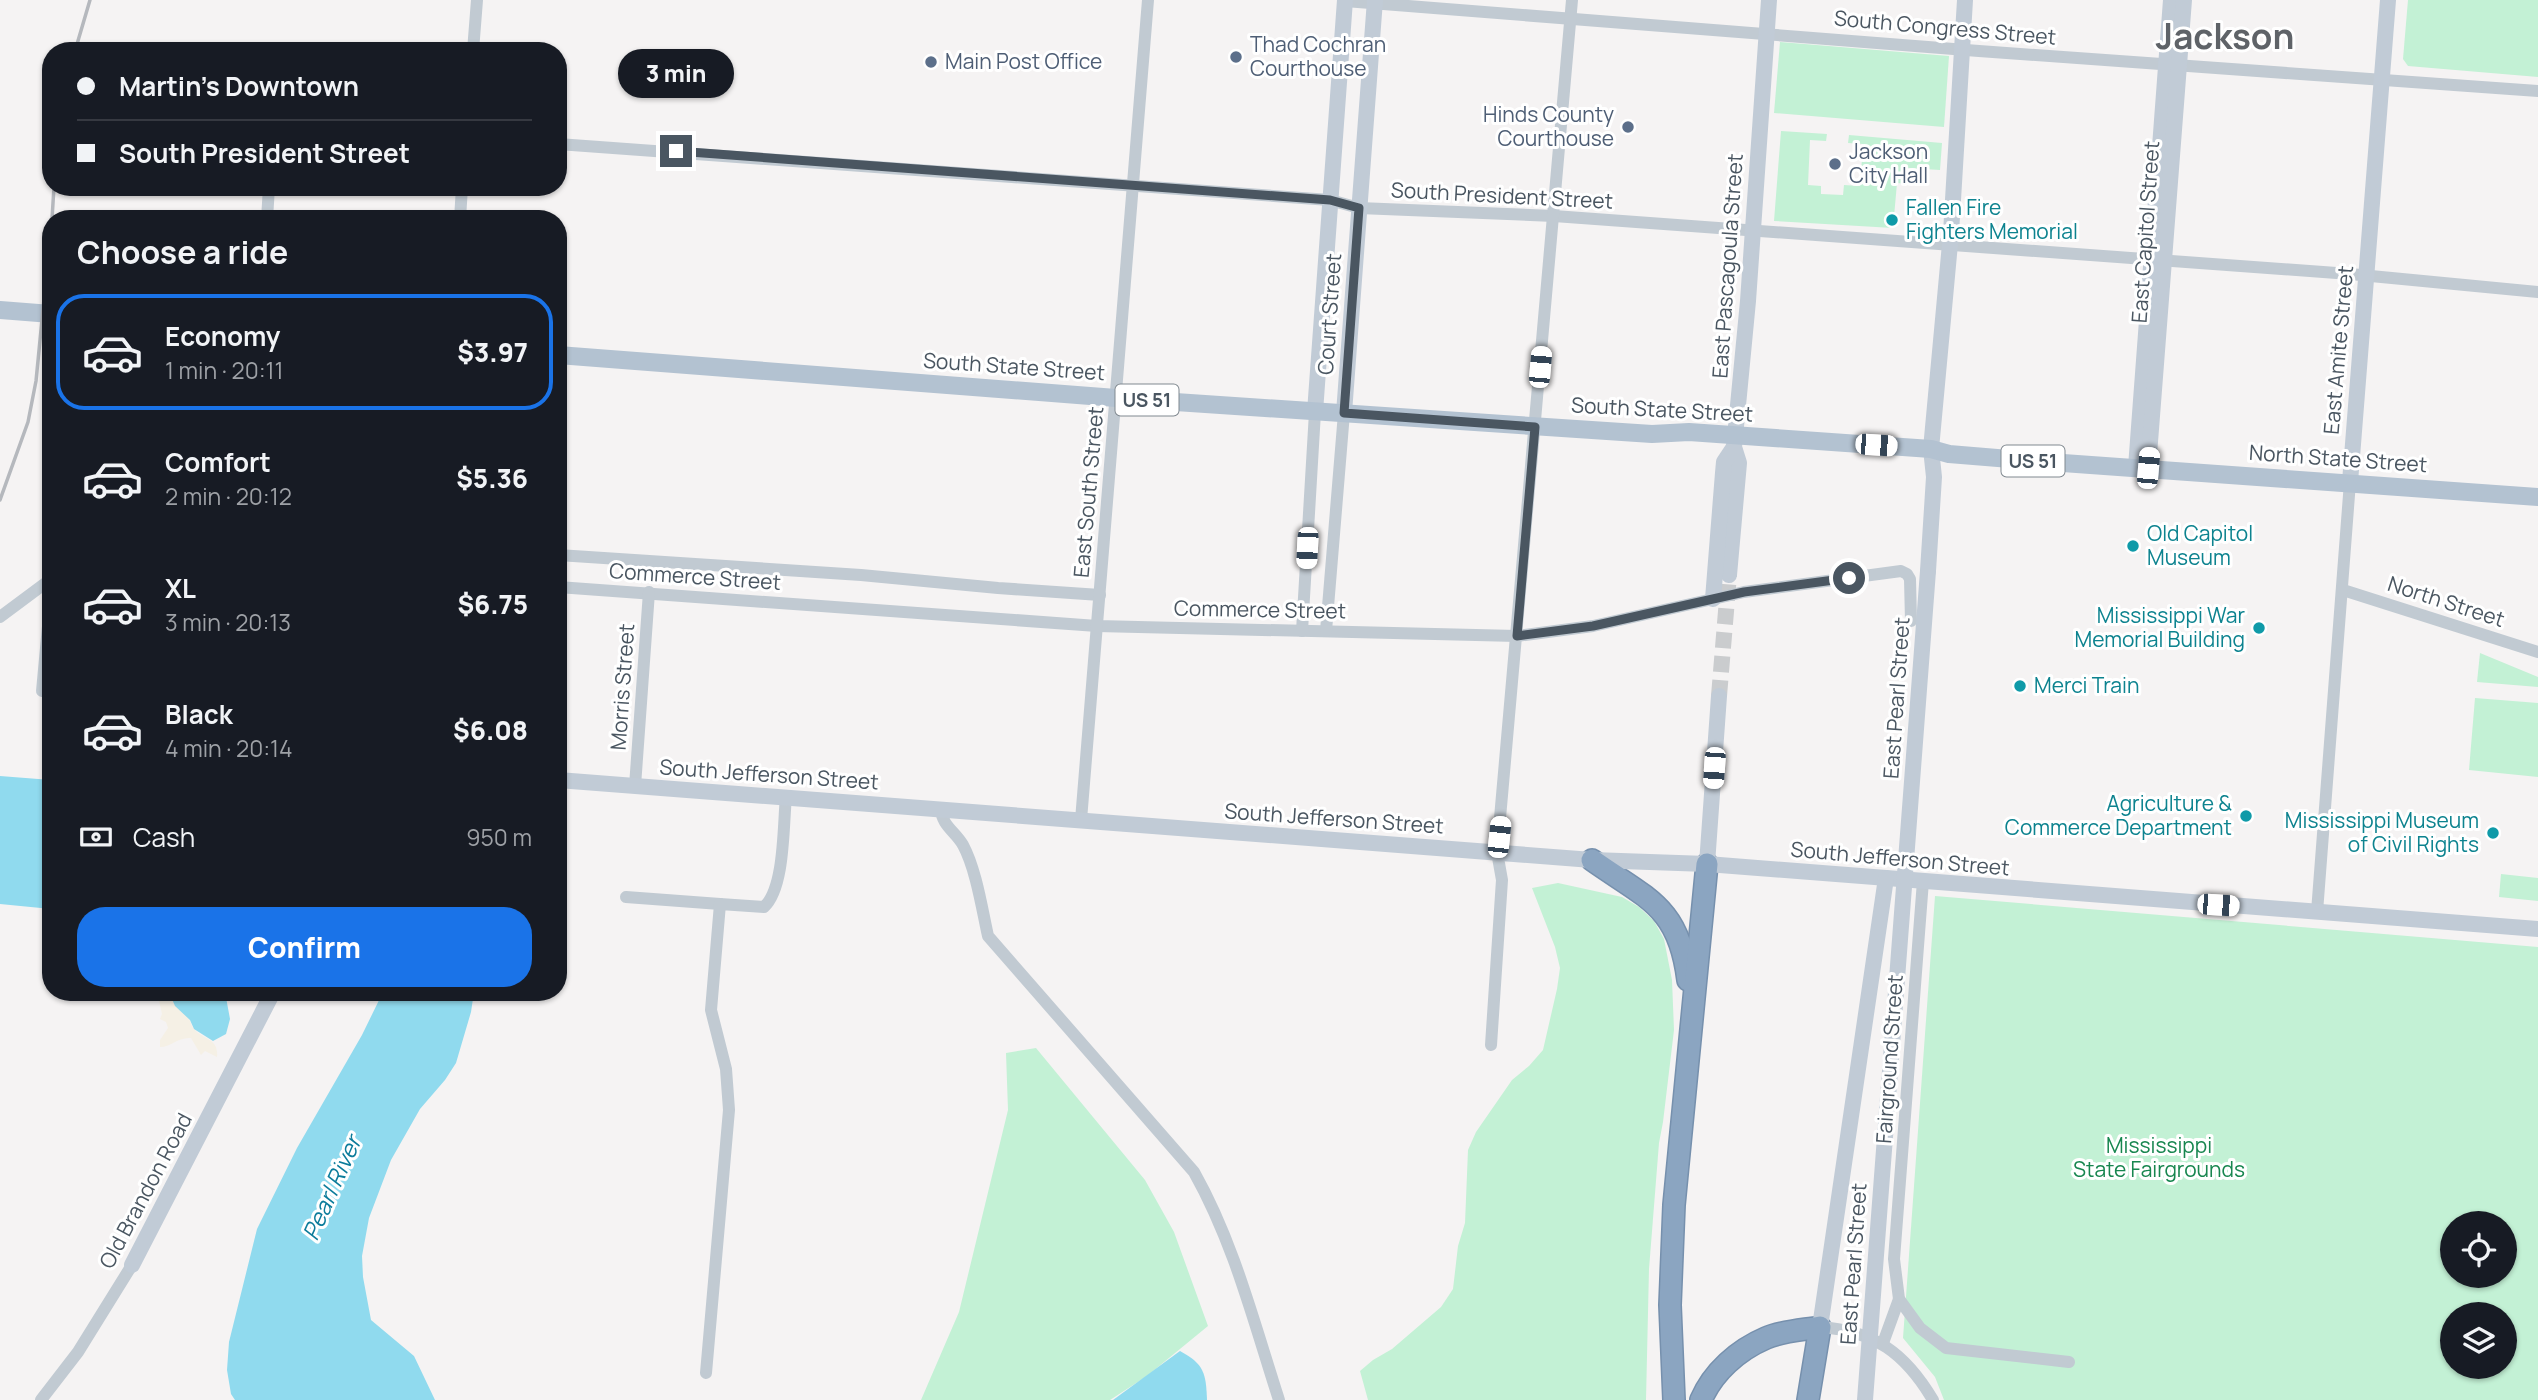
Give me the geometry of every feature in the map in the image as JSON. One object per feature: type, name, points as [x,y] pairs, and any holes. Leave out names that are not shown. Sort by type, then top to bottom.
[{"type":"highway","points":[[1592,860],[1652,900],[1673,925],[1685,954],[1693,1015]]},
{"type":"highway","points":[[1674,1400],[1670,1306],[1674,1205],[1707,864]]},
{"type":"highway","points":[[1701,1400],[1720,1369],[1743,1350],[1768,1337],[1820,1327],[1808,1400]]},
{"type":"main road","points":[[0,310],[42,313]]},
{"type":"main road","name":"South State Street","points":[[567,356],[1116,398],[1652,435],[1689,432],[1736,441],[1931,449],[1949,454],[2142,468]]},
{"type":"main road","name":"North State Street","points":[[2142,468],[2538,497]]},
{"type":"street","points":[[474,42],[477,0]]},
{"type":"street","name":"East South Street","points":[[1082,820],[1148,0]]},
{"type":"street","points":[[1491,1045],[1502,880],[1497,852],[1572,0]]},
{"type":"street","name":"East Pascagoula Street","points":[[1729,575],[1739,463],[1736,441],[1769,0]]},
{"type":"street","name":"East Pearl Street","points":[[1865,1400],[1928,571],[1934,477],[1931,449],[1950,246],[1965,0]]},
{"type":"street","name":"East Capitol Street","points":[[2171,0],[2173,64]]},
{"type":"street","name":"East Capitol Street","points":[[2142,468],[2173,64],[2184,0]]},
{"type":"street","name":"East Amite Street","points":[[2317,912],[2388,0]]},
{"type":"street","name":"South Congress Street","points":[[1345,1],[1962,50],[2538,91]]},
{"type":"street","name":"Court Street","points":[[1302,631],[1345,1]]},
{"type":"street","name":"Court Street","points":[[1326,631],[1374,2]]},
{"type":"street","name":"South President Street","points":[[567,145],[1330,200],[1359,208],[1554,216],[2158,262],[2366,275],[2538,292]]},
{"type":"street","points":[[1713,599],[1724,462],[1736,441]]},
{"type":"street","name":"Commerce Street","points":[[567,556],[861,575],[1100,595]]},
{"type":"street","name":"Commerce Street","points":[[567,587],[1097,626],[1517,636],[1593,626],[1744,592],[1901,571],[1910,579],[1911,621]]},
{"type":"street","points":[[0,617],[42,586]]},
{"type":"street","name":"North Street","points":[[2343,590],[2538,652]]},
{"type":"street","name":"Morris Street","points":[[635,786],[649,592]]},
{"type":"street","points":[[1707,864],[1718,696]]},
{"type":"street","name":"South Jefferson Street","points":[[567,781],[1592,860],[1707,864],[2538,929]]},
{"type":"street","points":[[626,897],[764,906],[771,901],[778,882],[786,797]]},
{"type":"street","points":[[941,809],[945,825],[963,845],[978,891],[988,936],[1194,1172],[1215,1209],[1233,1255],[1279,1400]]},
{"type":"street","points":[[1885,878],[1820,1327],[1852,1331],[1883,1343],[1909,1367],[1933,1400]]},
{"type":"street","name":"Fairground Street","points":[[1923,881],[1894,1259],[1899,1299],[1920,1328],[1946,1348],[2069,1362]]},
{"type":"street","points":[[706,1373],[729,1110],[726,1069],[711,1010],[720,904]]},
{"type":"street","name":"Old Brandon Road","points":[[41,1400],[78,1352],[132,1265],[268,1001]]},
{"type":"street","points":[[1883,1343],[1899,1299]]},
{"type":"green space","points":[[2408,0],[2538,0],[2538,77],[2408,66],[2403,59]]},
{"type":"green space","points":[[1780,42],[1949,56],[1944,127],[1774,113]]},
{"type":"green space","points":[[1781,131],[1827,134],[1826,141],[1810,140],[1808,185],[1821,186],[1821,194],[1843,195],[1844,185],[1860,186],[1863,144],[1848,143],[1849,135],[1942,143],[1940,170],[1908,168],[1907,184],[1897,183],[1893,228],[1774,221]]},
{"type":"green space","points":[[2480,653],[2538,677],[2538,687],[2477,682]]},
{"type":"green space","points":[[2475,698],[2538,703],[2538,777],[2469,770]]},
{"type":"green space","points":[[2501,874],[2538,878],[2538,901],[2499,897]]},
{"type":"green space","points":[[1558,883],[1622,897],[1639,907],[1654,921],[1664,939],[1672,980],[1674,1030],[1659,1143],[1649,1269],[1646,1400],[1368,1400],[1360,1371],[1392,1349],[1441,1307],[1453,1289],[1458,1246],[1465,1223],[1468,1150],[1476,1132],[1512,1080],[1543,1050],[1560,968],[1555,947],[1532,888]]},
{"type":"green space","name":"Mississippi State Fairgrounds","points":[[1935,896],[2538,947],[2538,1400],[1944,1400],[1935,1377],[1903,1338]]},
{"type":"green space","points":[[1036,1048],[1145,1180],[1174,1232],[1208,1326],[1147,1376],[1110,1400],[921,1400],[959,1312],[1008,1110],[1006,1053]]},
{"type":"sand","points":[[159,1001],[173,1001],[194,1029],[216,1046],[217,1057],[205,1051],[201,1055],[191,1038],[160,1047],[160,1040],[168,1028],[166,1022],[160,1019],[162,1014]]},
{"type":"water","points":[[0,776],[42,779],[42,908],[0,904]]},
{"type":"water","points":[[173,1001],[227,1001],[230,1019],[226,1034],[213,1041],[194,1029],[190,1020]]},
{"type":"water","name":"Pearl River","points":[[379,1001],[473,1001],[456,1063],[420,1109],[391,1160],[369,1218],[362,1256],[371,1320],[414,1356],[435,1400],[235,1400],[231,1394],[227,1370],[229,1342],[257,1229],[297,1148]]},
{"type":"water","points":[[1180,1351],[1194,1360],[1202,1370],[1207,1400],[1113,1400]]},
{"type":"tunnel","points":[[1719,696],[1729,575]]},
{"type":"railway","points":[[78,42],[90,0]]},
{"type":"railway","points":[[53,196],[53,210]]},
{"type":"railway","points":[[0,500],[28,422],[36,381],[42,320]]},
{"type":"place","name":"Thad Cochran Courthouse","points":[[1236,57]]},
{"type":"place","name":"Main Post Office","points":[[931,62]]},
{"type":"place","name":"Hinds County Courthouse","points":[[1628,127]]},
{"type":"place","name":"Jackson City Hall","points":[[1835,164]]},
{"type":"place","name":"Fallen Fire Fighters Memorial","points":[[1892,220]]},
{"type":"place","name":"Old Capitol Museum","points":[[2133,546]]},
{"type":"place","name":"Mississippi War Memorial Building","points":[[2259,628]]},
{"type":"place","name":"Merci Train","points":[[2020,686]]},
{"type":"place","name":"Agriculture & Commerce Department","points":[[2246,816]]},
{"type":"place","name":"Mississippi Museum of Civil Rights","points":[[2493,833]]},
{"type":"district","name":"Jackson","points":[[2225,37]]},
{"type":"route","points":[[676,151],[1330,200],[1359,208],[1344,413],[1535,427],[1517,636],[1593,626],[1744,592],[1849,578]]}]
